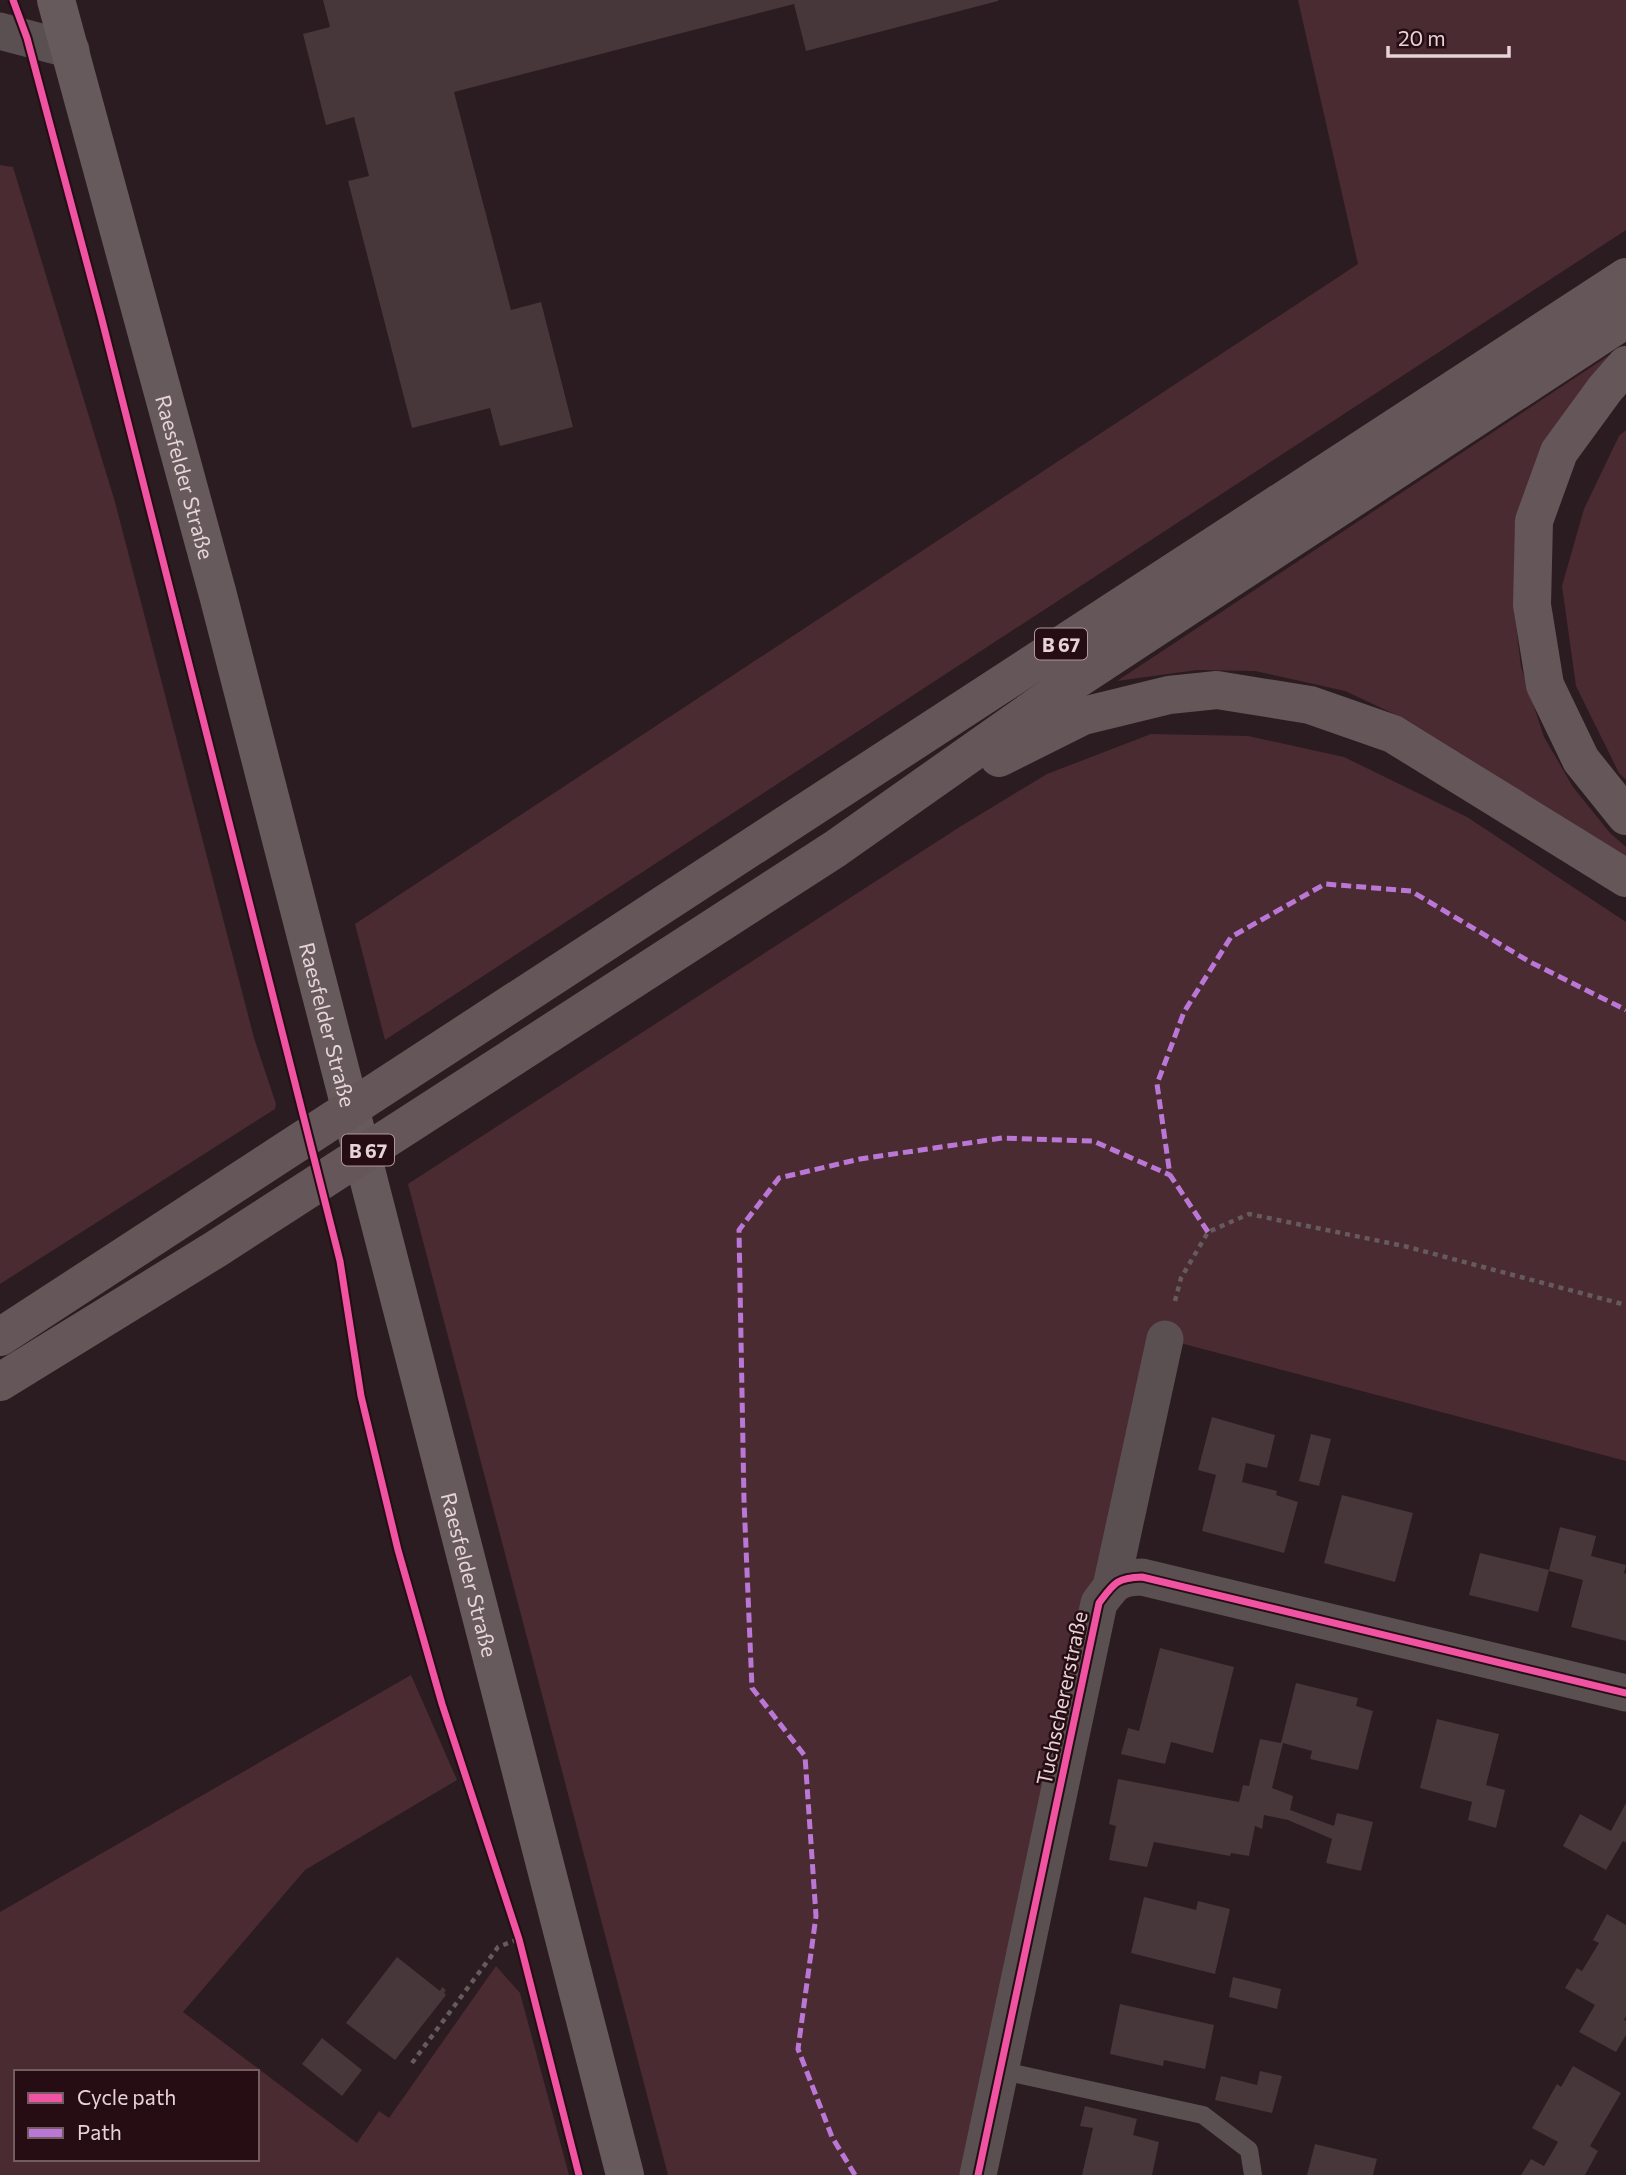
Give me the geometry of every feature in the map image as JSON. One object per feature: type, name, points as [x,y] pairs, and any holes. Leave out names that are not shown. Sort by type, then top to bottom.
[{"type":"highway","name":"B 67","points":[[0,1337],[1626,277]]},
{"type":"highway","name":"B 67","points":[[0,1382],[216,1249],[835,849],[1059,691],[1626,319]]},
{"type":"highway","points":[[1626,365],[1559,452],[1534,521],[1532,606],[1545,685],[1581,760],[1626,816]]},
{"type":"highway","points":[[835,849],[1083,716],[1169,695],[1217,690],[1310,705],[1393,734],[1626,878]]},
{"type":"main road","name":"Raesfelder Straße","points":[[56,0],[218,595],[625,2175]]},
{"type":"street","points":[[0,31],[71,50]]},
{"type":"street","name":"Tuchschererstraße","points":[[978,2175],[1099,1603],[1111,1587],[1165,1339]]},
{"type":"street","points":[[1111,1587],[1124,1578],[1142,1577],[1626,1693]]},
{"type":"lane","points":[[999,2070],[1203,2115],[1249,2150],[1253,2175]]},
{"type":"path","points":[[1165,1339],[1181,1278],[1208,1232],[1249,1214],[1404,1246],[1626,1305]]},
{"type":"path","points":[[412,2063],[498,1947],[519,1939]]},
{"type":"shaded area","points":[[1298,0],[1626,0],[1626,230],[385,1040],[355,924],[1358,264]]},
{"type":"shaded area","points":[[0,165],[13,167],[115,502],[254,1038],[276,1104],[275,1109],[0,1284]]},
{"type":"shaded area","points":[[1611,354],[1514,608],[1521,667],[1544,737],[1573,787],[1610,833],[1626,847],[1626,856],[1407,720],[1345,691],[1255,671],[1197,670],[1117,681]]},
{"type":"shaded area","points":[[1626,430],[1626,780],[1619,773],[1576,686],[1562,586],[1584,509],[1619,436]]},
{"type":"shaded area","points":[[1151,734],[1248,736],[1344,757],[1467,817],[1626,922],[1626,1461],[1165,1339],[964,2175],[668,2175],[408,1184],[958,828],[1047,774]]},
{"type":"shaded area","points":[[411,1675],[457,1780],[305,1870],[183,2012],[357,2143],[379,2111],[389,2118],[496,1966],[520,1993],[569,2175],[0,2175],[0,1912]]},
{"type":"building","points":[[323,0],[998,1],[806,51],[794,4],[454,92],[511,310],[541,302],[573,427],[500,446],[490,408],[412,428],[348,181],[369,176],[354,117],[326,125],[303,34],[330,27]]},
{"type":"building","points":[[1212,1417],[1275,1435],[1267,1468],[1246,1463],[1242,1482],[1277,1491],[1276,1495],[1298,1502],[1284,1553],[1202,1531],[1216,1475],[1198,1470]]},
{"type":"building","points":[[1311,1434],[1331,1439],[1319,1486],[1299,1481]]},
{"type":"building","points":[[1342,1495],[1413,1513],[1395,1582],[1324,1563]]},
{"type":"building","points":[[1560,1527],[1596,1536],[1591,1556],[1626,1565],[1626,1641],[1571,1627],[1583,1580],[1549,1571]]},
{"type":"building","points":[[1480,1553],[1549,1570],[1538,1612],[1469,1595]]},
{"type":"building","points":[[1160,1648],[1234,1667],[1213,1753],[1171,1742],[1165,1764],[1121,1754],[1128,1728],[1139,1731]]},
{"type":"building","points":[[1296,1683],[1358,1698],[1356,1706],[1373,1711],[1358,1770],[1310,1759],[1312,1751],[1283,1743],[1272,1788],[1293,1796],[1290,1810],[1334,1826],[1337,1813],[1373,1822],[1361,1871],[1326,1863],[1332,1839],[1288,1820],[1264,1815],[1262,1829],[1255,1826],[1249,1856],[1231,1853],[1230,1856],[1154,1842],[1147,1867],[1109,1860],[1116,1826],[1109,1824],[1118,1779],[1239,1802],[1243,1785],[1249,1786],[1260,1739],[1281,1743]]},
{"type":"building","points":[[1437,1719],[1499,1734],[1486,1785],[1505,1790],[1496,1828],[1468,1820],[1472,1802],[1420,1788]]},
{"type":"building","points":[[1626,1803],[1626,1843],[1623,1841],[1606,1870],[1563,1846],[1580,1814],[1611,1831]]},
{"type":"building","points":[[1144,1897],[1196,1910],[1198,1901],[1230,1909],[1215,1974],[1131,1953]]},
{"type":"building","points":[[1607,1914],[1626,1925],[1626,2035],[1616,2052],[1579,2032],[1595,2005],[1565,1988],[1577,1968],[1582,1971],[1599,1943],[1593,1940]]},
{"type":"building","points":[[397,1957],[440,1991],[442,1987],[446,1990],[446,1995],[395,2060],[346,2023]]},
{"type":"building","points":[[1233,1977],[1281,1989],[1277,2009],[1229,1997]]},
{"type":"building","points":[[1120,2004],[1214,2025],[1205,2069],[1164,2060],[1163,2066],[1110,2054]]},
{"type":"building","points":[[322,2038],[362,2070],[342,2096],[302,2064]]},
{"type":"building","points":[[1573,2066],[1621,2093],[1590,2146],[1598,2151],[1585,2175],[1521,2175],[1531,2159],[1544,2166],[1558,2142],[1532,2128],[1557,2084],[1561,2087]]},
{"type":"building","points":[[1260,2071],[1282,2076],[1272,2113],[1215,2100],[1221,2076],[1257,2085]]},
{"type":"building","points":[[1085,2106],[1137,2119],[1133,2135],[1159,2142],[1152,2175],[1082,2175],[1093,2128],[1080,2126]]},
{"type":"building","points":[[1315,2144],[1377,2159],[1373,2175],[1307,2175]]},
{"type":"marked path","points":[[1208,1232],[1170,1175],[1157,1084],[1184,1012],[1231,937],[1325,884],[1411,891],[1530,962],[1626,1010]]},
{"type":"marked path","points":[[855,2175],[832,2137],[798,2049],[816,1916],[805,1756],[752,1688],[744,1501],[739,1230],[779,1178],[860,1159],[1002,1138],[1093,1141],[1170,1175]]},
{"type":"cycle path","points":[[13,0],[27,38],[101,316],[340,1261],[361,1396],[398,1550],[442,1704],[519,1939],[579,2175]]},
{"type":"cycle path","points":[[978,2175],[1099,1603],[1116,1583],[1142,1577],[1626,1693]]}]
